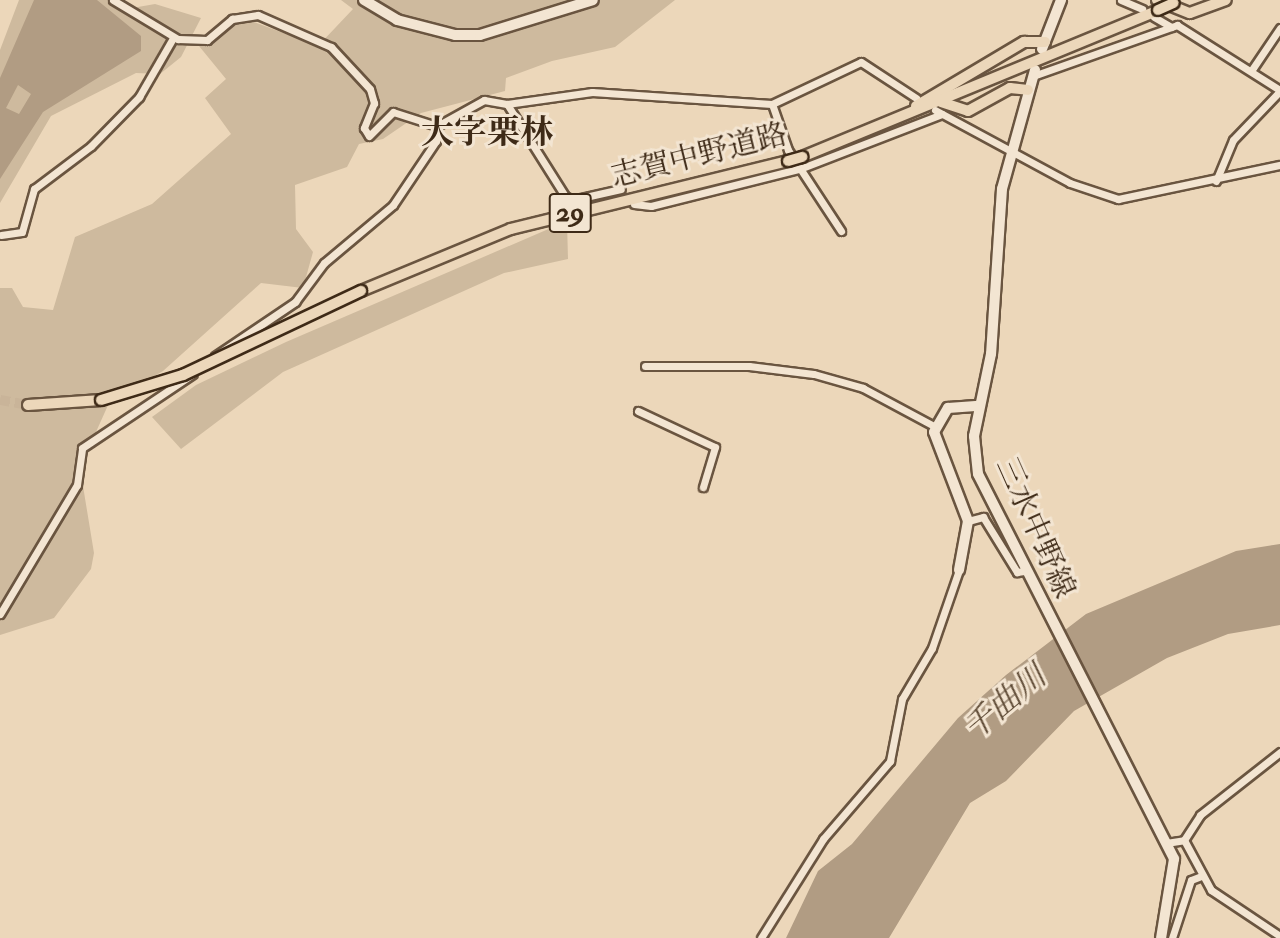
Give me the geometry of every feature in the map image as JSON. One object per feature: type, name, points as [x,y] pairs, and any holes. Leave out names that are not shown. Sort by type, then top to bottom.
[{"type":"main road","points":[[364,0],[397,20],[455,35],[480,35],[593,0]]},
{"type":"main road","points":[[1044,46],[1061,0]]},
{"type":"main road","points":[[1156,9],[1190,13],[1226,0]]},
{"type":"main road","name":"志賀中野道路","points":[[28,405],[101,400],[183,375],[361,291],[511,229],[788,161],[802,162],[883,126],[939,109],[1177,1]]},
{"type":"main road","name":"29","points":[[883,126],[1018,45],[1044,46]]},
{"type":"main road","name":"三水中野線","points":[[1034,73],[1008,152],[991,354],[979,406],[978,474],[1047,617],[1166,843],[1174,885],[1161,938]]},
{"type":"main road","points":[[939,109],[968,111],[1010,88],[1028,90]]},
{"type":"main road","points":[[959,570],[968,521],[939,455],[934,426],[948,408],[979,406]]},
{"type":"street","points":[[113,0],[173,38],[207,40],[232,19],[264,15],[349,61],[370,89],[374,103],[364,128],[369,136],[400,111],[438,125],[484,100],[507,104],[592,92],[772,104],[861,62],[916,98]]},
{"type":"street","points":[[1121,0],[1142,9]]},
{"type":"street","points":[[1156,9],[1172,26],[1251,71],[1280,91],[1233,140],[1216,181]]},
{"type":"street","points":[[1034,73],[1172,26]]},
{"type":"street","points":[[1251,71],[1280,28]]},
{"type":"street","points":[[1,235],[22,232],[34,189],[91,146],[139,97],[173,38]]},
{"type":"street","points":[[507,104],[565,196],[572,200],[621,189]]},
{"type":"street","points":[[772,104],[841,231]]},
{"type":"street","points":[[634,204],[802,162],[939,109],[1008,152],[1118,199],[1216,181],[1280,165]]},
{"type":"street","points":[[0,614],[77,485],[82,448],[163,398],[302,297],[324,263],[393,205],[436,141],[438,125]]},
{"type":"street","points":[[645,366],[749,366],[814,374],[863,388],[934,426]]},
{"type":"street","points":[[638,411],[715,447],[703,486]]},
{"type":"street","points":[[968,521],[983,517],[1017,572],[1024,570]]},
{"type":"street","points":[[761,938],[823,839],[890,761],[902,699],[932,648],[959,570]]},
{"type":"street","points":[[1166,843],[1184,840],[1200,815],[1280,752]]},
{"type":"street","points":[[1184,840],[1199,877],[1280,936]]},
{"type":"street","points":[[1172,938],[1189,885],[1199,877]]},
{"type":"shaded area","points":[[19,0],[110,0],[121,10],[155,4],[201,18],[181,57],[160,74],[136,73],[51,116],[0,203],[0,50]]},
{"type":"shaded area","points":[[341,0],[675,0],[615,47],[552,61],[506,78],[505,91],[421,113],[383,139],[359,144],[347,167],[295,185],[296,229],[313,252],[303,288],[261,283],[163,371],[109,403],[87,452],[82,480],[94,553],[91,569],[54,618],[0,635],[0,288],[12,288],[23,307],[53,310],[75,237],[152,204],[231,134],[205,98],[226,79],[199,46],[246,19],[318,46],[353,9]]},
{"type":"shaded area","points":[[567,221],[568,259],[504,273],[283,372],[181,449],[152,417],[196,385],[286,342]]},
{"type":"water","points":[[34,0],[97,0],[141,36],[141,51],[43,112],[0,179],[0,78]],"holes":[[[18,85],[31,94],[19,114],[6,108]]]},
{"type":"water","name":"千曲川","points":[[1280,544],[1280,625],[1228,634],[1167,658],[1074,711],[1006,781],[970,803],[889,938],[786,938],[818,871],[852,844],[958,718],[1006,675],[1086,614],[1236,551]]},
{"type":"waterway","points":[[1233,65],[1275,92]]},
{"type":"tunnel","points":[[0,400],[28,405]]},
{"type":"district","name":"大字栗林","points":[[487,133]]}]
